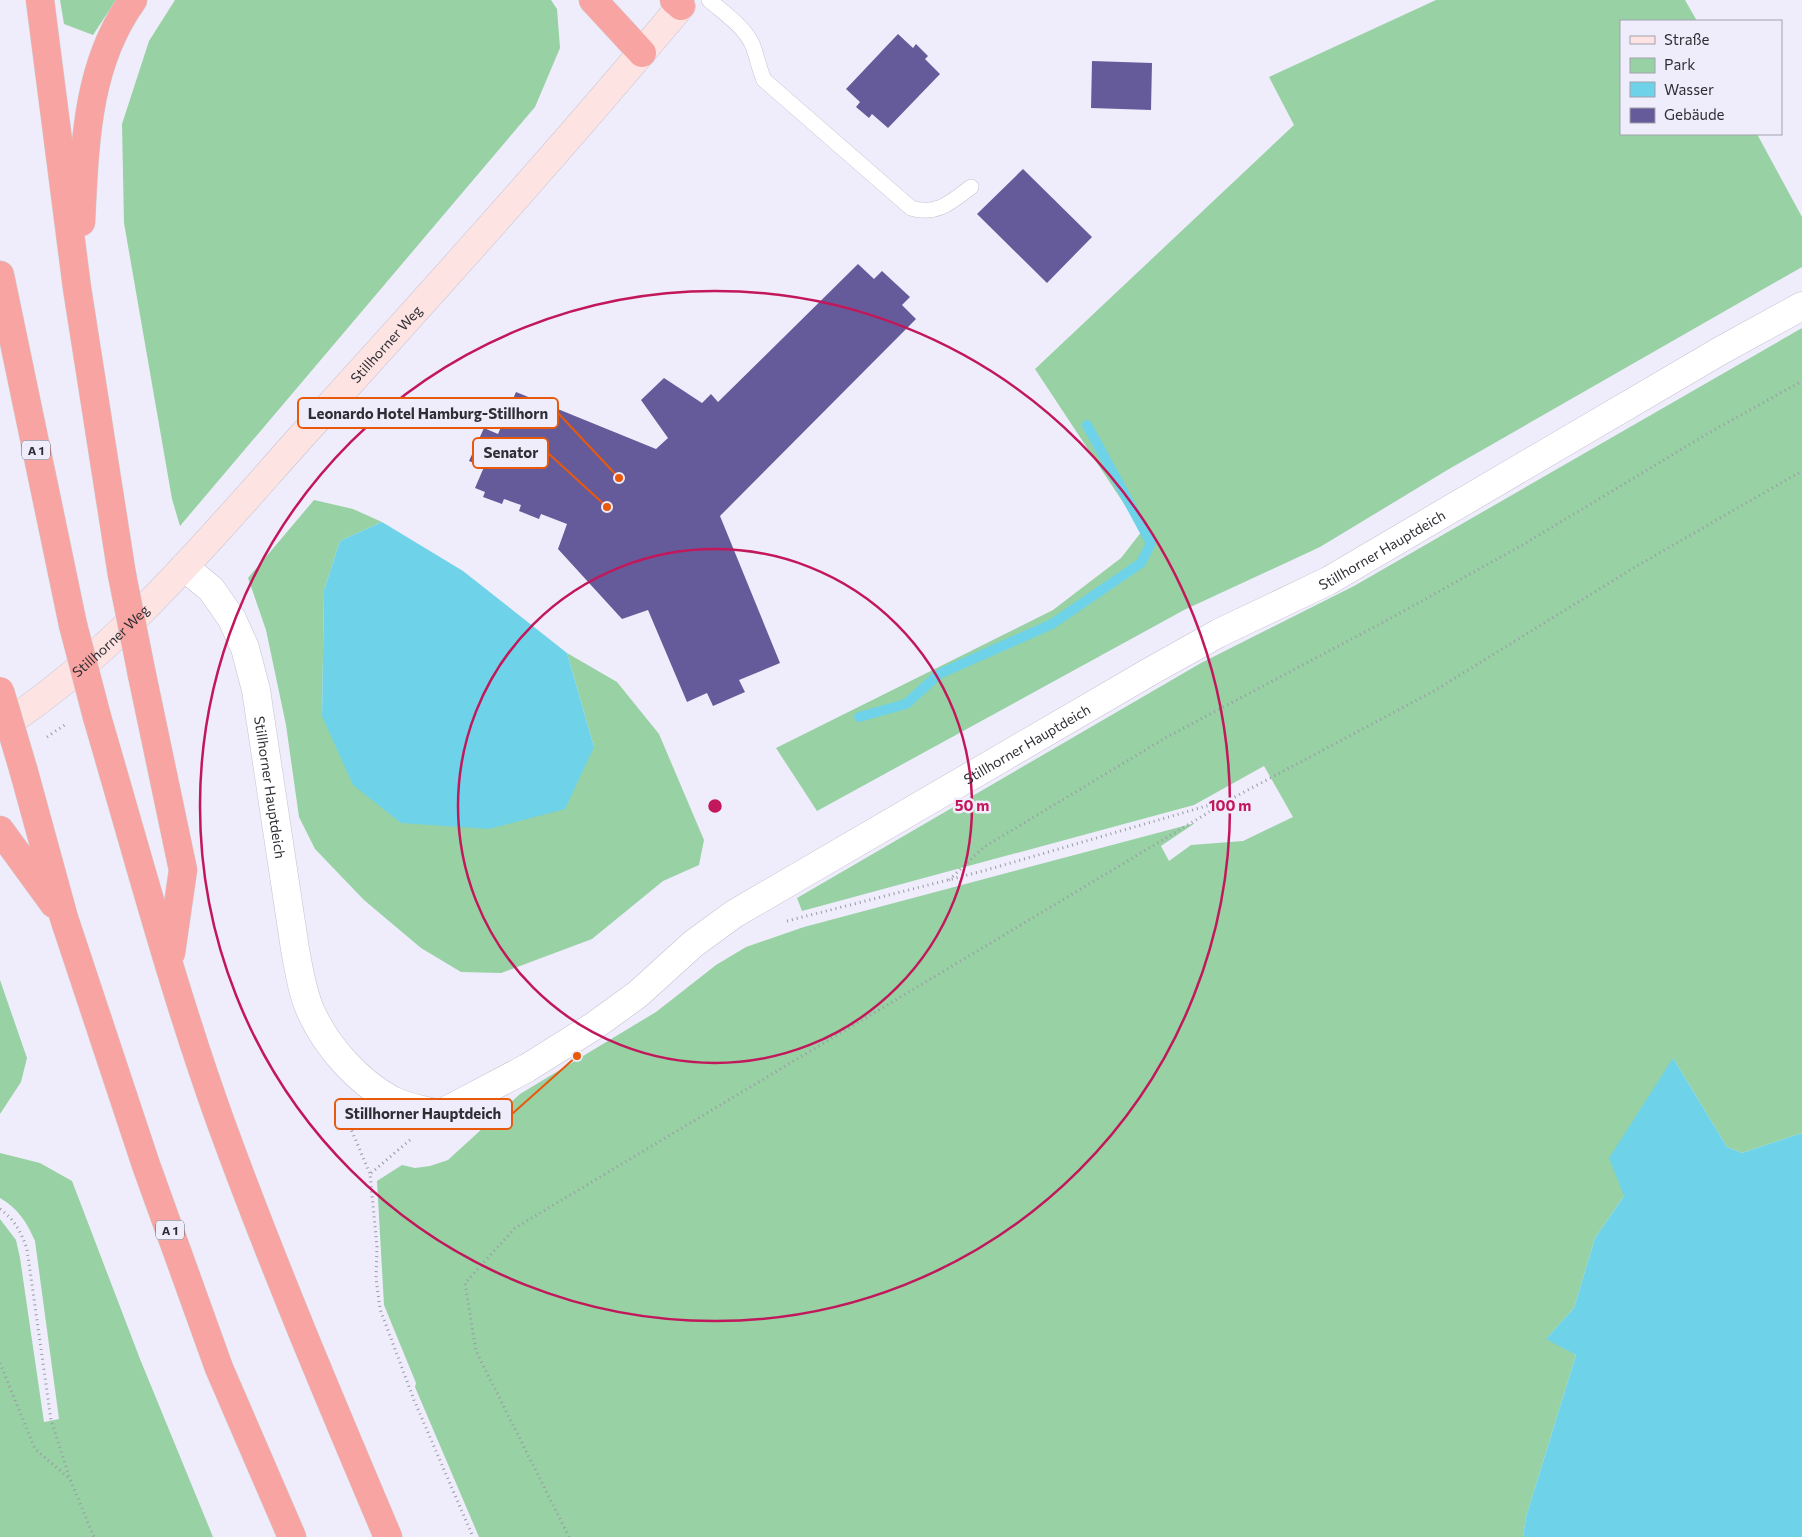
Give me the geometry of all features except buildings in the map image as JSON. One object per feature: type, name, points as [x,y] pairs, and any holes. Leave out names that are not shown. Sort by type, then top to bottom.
[{"type":"highway","points":[[40,0],[77,288],[122,575],[183,870],[169,962]]},
{"type":"highway","points":[[77,288],[86,137],[94,84],[111,37],[132,0]]},
{"type":"highway","points":[[593,0],[642,53]]},
{"type":"highway","name":"A 1","points":[[0,274],[73,625],[97,717],[169,962],[224,1131],[301,1332],[388,1537]]},
{"type":"highway","name":"A 1","points":[[0,691],[64,918],[146,1165],[219,1368],[292,1537]]},
{"type":"highway","points":[[0,830],[64,918]]},
{"type":"main road","name":"Stillhorner Weg","points":[[0,728],[60,684],[118,632],[184,567],[421,306],[642,53],[681,2]]},
{"type":"street","name":"Stillhorner Hauptdeich","points":[[184,567],[211,589],[232,619],[245,648],[256,690],[295,949],[303,988],[311,1011],[337,1054],[376,1090],[394,1101],[440,1114],[527,1068],[594,1026],[638,994],[693,944],[734,914],[1151,671],[1219,633],[1328,581],[1720,351],[1802,306]]},
{"type":"lane","points":[[709,0],[743,30],[753,46],[756,64],[764,80],[911,208],[926,212],[947,205],[971,187]]},
{"type":"path","points":[[949,880],[984,847],[1167,737],[1446,588],[1524,544],[1707,434],[1802,381]]},
{"type":"path","points":[[569,1537],[476,1351],[464,1283],[515,1228],[1231,799],[1434,691],[1635,567],[1802,471]]},
{"type":"path","points":[[781,923],[949,880],[1231,799]]},
{"type":"path","points":[[440,1114],[370,1174],[377,1247],[376,1278],[380,1308],[414,1400],[473,1537]]},
{"type":"path","points":[[0,1209],[13,1220],[21,1232],[27,1249],[51,1420],[70,1479],[94,1537]]},
{"type":"path","points":[[0,1363],[35,1449],[70,1479]]},
{"type":"green space","points":[[60,0],[116,0],[93,35],[64,24]]},
{"type":"green space","points":[[175,0],[551,0],[557,9],[560,48],[535,107],[180,526],[172,499],[124,223],[122,124],[149,41]]},
{"type":"green space","points":[[1436,0],[1685,0],[1696,20],[1620,20],[1620,135],[1758,135],[1802,217],[1802,267],[1449,469],[1320,547],[1184,610],[817,811],[776,748],[1053,610],[1121,558],[1142,531],[1035,369],[1294,125],[1269,77]]},
{"type":"green space","points":[[1802,328],[1802,1133],[1742,1153],[1727,1147],[1673,1058],[1624,1196],[1595,1238],[1574,1308],[1547,1338],[1576,1355],[1526,1517],[1523,1537],[479,1537],[415,1387],[416,1383],[384,1305],[377,1181],[402,1165],[415,1168],[430,1166],[448,1160],[520,1094],[656,1012],[716,965],[746,947],[804,927],[1195,823],[1161,846],[1169,861],[1191,845],[1243,841],[1293,817],[1264,766],[1194,805],[802,911],[797,898],[1201,663],[1354,586]]},
{"type":"green space","points":[[314,500],[353,509],[382,522],[340,541],[324,590],[322,716],[594,747],[567,653],[617,682],[659,734],[704,840],[699,865],[663,881],[592,939],[501,973],[461,972],[421,948],[364,900],[315,849],[299,817],[286,725],[266,630],[248,578]]},
{"type":"green space","points":[[0,980],[27,1058],[21,1082],[0,1114]]},
{"type":"green space","points":[[0,1153],[40,1163],[72,1181],[140,1359],[213,1537],[0,1537],[0,1219],[16,1240],[20,1258],[44,1422],[59,1419],[35,1241],[21,1216],[12,1206],[0,1198]]},
{"type":"water","points":[[382,522],[463,571],[567,653],[594,747],[565,809],[489,829],[401,823],[353,785],[322,716],[324,590],[340,541]]},
{"type":"water","points":[[1673,1058],[1727,1147],[1742,1153],[1802,1133],[1802,1537],[1523,1537],[1526,1517],[1576,1355],[1546,1339],[1574,1308],[1595,1238],[1624,1196],[1609,1158]]},
{"type":"waterway","points":[[859,717],[906,704],[939,674],[1052,624],[1141,563],[1151,543],[1087,425]]},
{"type":"place","name":"Leonardo Hotel Hamburg-Stillhorn","points":[[619,478]]},
{"type":"place","name":"Senator","points":[[607,507]]},
{"type":"place","name":"Stillhorner Hauptdeich","points":[[577,1056]]}]
